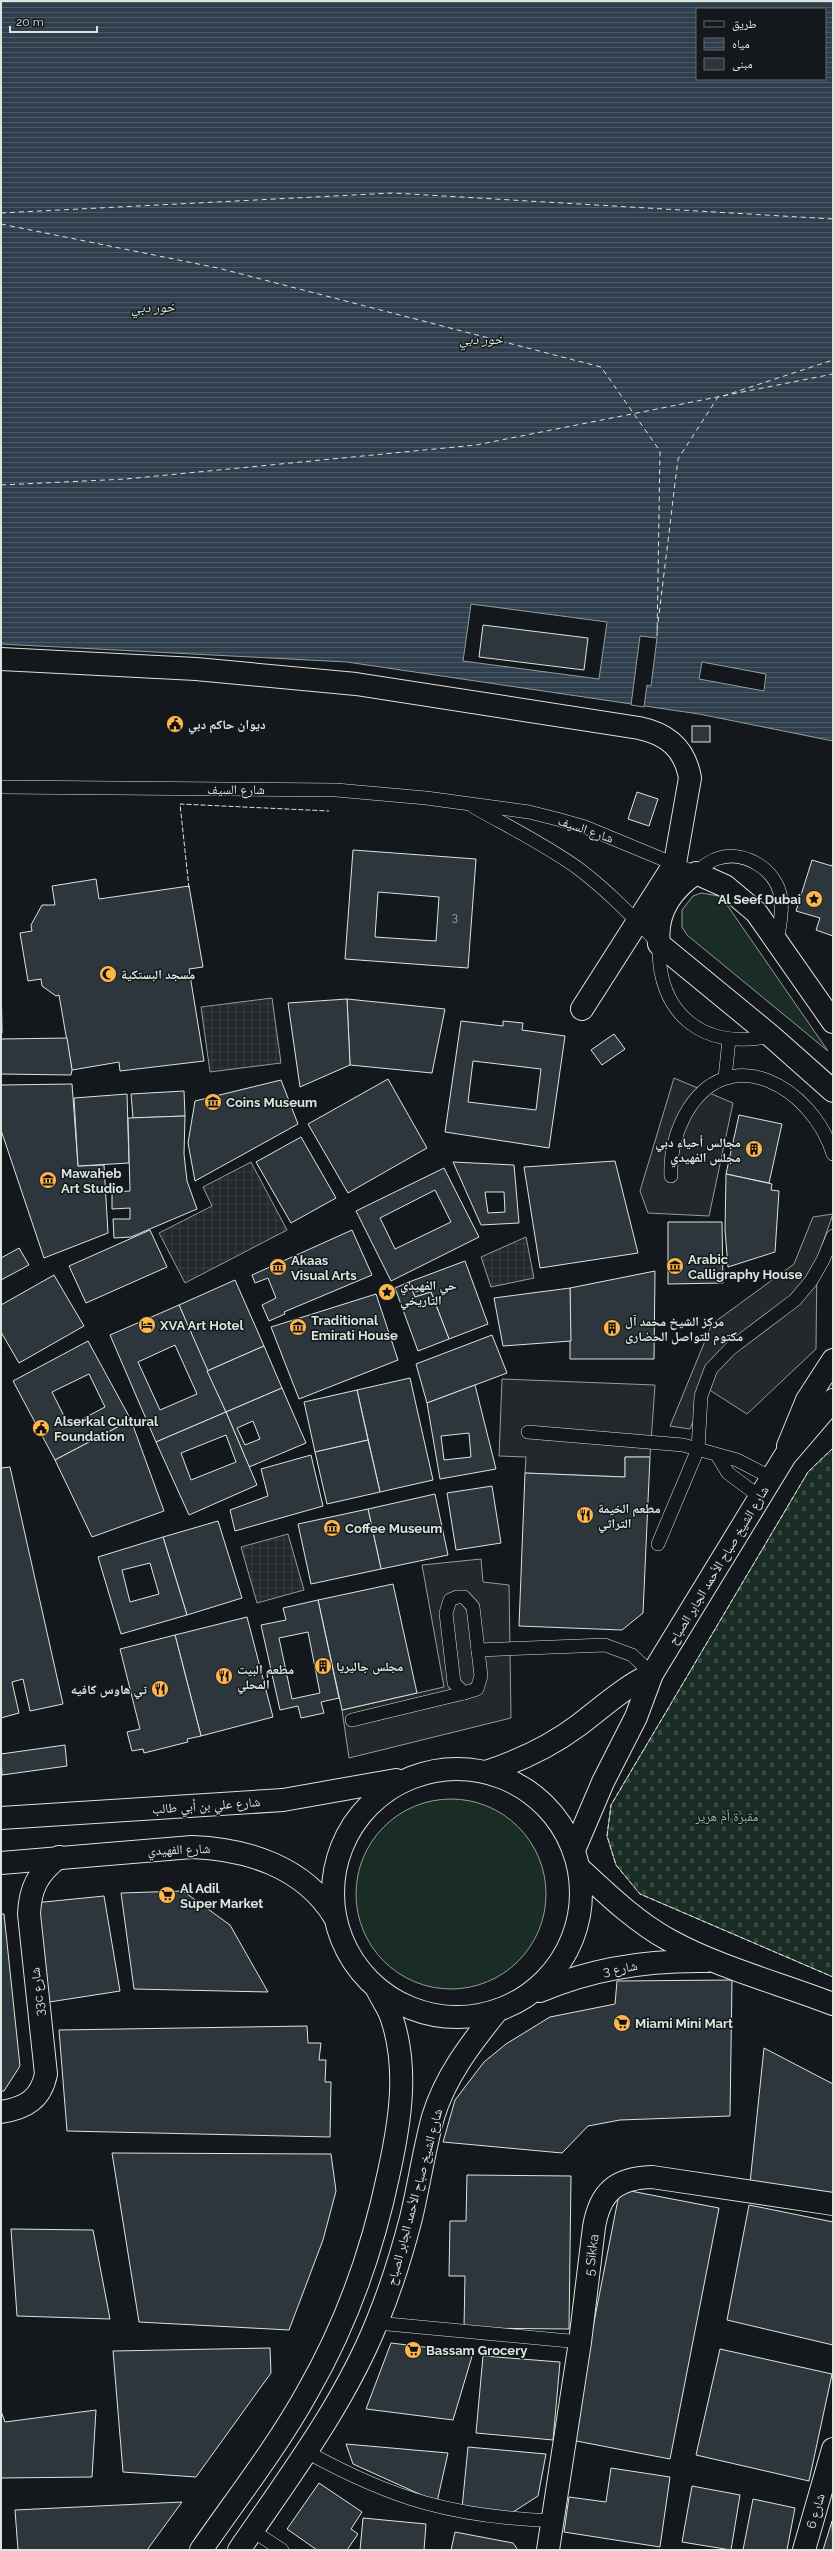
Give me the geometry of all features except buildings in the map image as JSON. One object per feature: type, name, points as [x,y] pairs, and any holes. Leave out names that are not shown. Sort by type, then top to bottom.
[{"type":"street","points":[[1,659],[196,669],[356,684],[655,731],[669,739],[681,751],[688,766],[690,778],[675,864],[639,923],[582,1009]]},
{"type":"street","points":[[659,944],[657,930],[666,903],[684,881],[696,873]]},
{"type":"street","name":"شارع السيف","points":[[696,873],[714,879],[746,901],[777,942],[833,1022]]},
{"type":"street","name":"شارع السيف","points":[[659,944],[771,1036],[833,1091]]},
{"type":"street","name":"شارع الشيخ صباح الأحمد الجابر الصباح","points":[[577,1859],[603,1782],[636,1717],[652,1674],[785,1456],[807,1400],[833,1360]]},
{"type":"street","name":"شارع الشيخ صباح الأحمد الجابر الصباح","points":[[785,1456],[833,1400]]},
{"type":"street","points":[[785,1456],[815,1437],[833,1421]]},
{"type":"street","points":[[486,1772],[517,1762],[549,1745],[579,1725],[632,1683],[652,1674]]},
{"type":"street","points":[[201,2550],[308,2392],[338,2333],[367,2259],[380,2213],[401,2106],[402,2076],[391,2016],[376,1988],[357,1967],[346,1949],[334,1916],[334,1875],[340,1849],[356,1819],[380,1795],[409,1778],[430,1772],[451,1769],[486,1772],[515,1783],[531,1792],[544,1804],[564,1828],[577,1859],[582,1904],[573,1940],[554,1971],[528,1996]]},
{"type":"street","name":"شارع علي بن أبي طالب","points":[[4,1815],[284,1800],[409,1778]]},
{"type":"street","name":"شارع الفهيدي","points":[[1,1863],[192,1847],[241,1852],[277,1866],[307,1884],[323,1899],[334,1916]]},
{"type":"street","name":"33c شارع","points":[[1,2112],[23,2107],[32,2102],[44,2084],[46,2074],[29,1914],[30,1898],[35,1881],[45,1867],[59,1857]]},
{"type":"street","name":"شارع 3","points":[[577,1859],[619,1905],[646,1925],[686,1949],[716,1962],[833,2004]]},
{"type":"street","name":"شارع 3","points":[[497,2011],[556,1984],[608,1969],[681,1961],[716,1962]]},
{"type":"street","points":[[376,1988],[403,2006],[433,2015],[465,2017],[497,2011]]},
{"type":"street","name":"شارع الشيخ صباح الأحمد الجابر الصباح","points":[[239,2550],[307,2452],[351,2379],[377,2323],[395,2274],[410,2220],[433,2117],[449,2079],[463,2056],[497,2011]]},
{"type":"street","name":"5 Sikka","points":[[548,2550],[554,2521],[580,2342],[597,2210],[605,2195],[618,2184],[634,2178],[652,2177],[833,2204]]},
{"type":"street","name":"شارع 6","points":[[804,2550],[833,2449]]},
{"type":"lane","name":"شارع السيف","points":[[1,787],[336,790],[388,794],[528,812],[564,821],[585,827],[696,873]]},
{"type":"lane","name":"شارع السيف","points":[[470,805],[578,869],[600,886],[659,944]]},
{"type":"lane","points":[[696,873],[719,858],[734,856],[751,860],[765,869],[776,882],[781,899],[777,942]]},
{"type":"lane","points":[[659,944],[658,966],[664,987],[674,1006],[689,1022],[708,1034],[729,1040],[750,1040],[771,1036]]},
{"type":"lane","points":[[725,1078],[729,1040]]},
{"type":"lane","points":[[671,1176],[672,1150],[682,1121],[704,1089],[725,1078],[752,1076],[778,1086],[799,1100],[817,1119],[833,1154]]},
{"type":"lane","points":[[658,1544],[698,1449],[701,1396],[711,1369],[730,1349],[795,1300],[811,1281],[824,1260],[833,1236]]},
{"type":"lane","points":[[528,1432],[668,1442],[737,1460],[772,1478]]},
{"type":"lane","points":[[717,1454],[728,1473],[760,1497]]},
{"type":"lane","points":[[352,1720],[464,1693],[477,1689],[481,1684],[473,1607],[464,1597],[450,1600],[446,1613],[454,1683],[464,1693]]},
{"type":"lane","points":[[478,1650],[605,1645],[632,1655],[652,1674]]},
{"type":"lane","points":[[377,2323],[580,2342]]},
{"type":"lane","points":[[307,2452],[352,2477],[401,2497],[422,2503],[451,2511],[502,2519],[554,2521]]},
{"type":"lane","points":[[253,2531],[282,2550]]},
{"type":"green space","points":[[701,893],[719,896],[725,902],[828,1051],[687,935],[682,927],[682,910],[693,896]]},
{"type":"green space","name":"مقبرة أم هرير","points":[[833,1448],[833,1977],[640,1894],[616,1865],[607,1836],[611,1805],[808,1472]]},
{"type":"green space","points":[[442,1799],[460,1799],[479,1803],[496,1810],[511,1820],[525,1834],[535,1849],[542,1866],[546,1885],[546,1903],[542,1922],[535,1939],[525,1954],[511,1968],[496,1978],[479,1985],[460,1989],[442,1989],[423,1985],[406,1978],[391,1968],[377,1954],[367,1939],[360,1922],[356,1903],[356,1885],[360,1866],[367,1849],[377,1834],[391,1820],[406,1810],[423,1803]]},
{"type":"shaded area","points":[[272,998],[281,1063],[210,1072],[201,1007]]},
{"type":"shaded area","points":[[674,1078],[733,1103],[709,1216],[648,1213],[640,1191]]},
{"type":"shaded area","points":[[251,1162],[287,1230],[185,1283],[159,1233],[212,1206],[203,1187]]},
{"type":"shaded area","points":[[833,1214],[817,1259],[816,1349],[747,1414],[708,1389],[690,1429],[670,1426],[712,1324],[794,1264],[813,1217]]},
{"type":"shaded area","points":[[526,1237],[534,1278],[491,1287],[481,1257]]},
{"type":"shaded area","points":[[502,1379],[655,1385],[650,1457],[625,1457],[625,1477],[525,1473],[526,1457],[499,1456]]},
{"type":"shaded area","points":[[288,1534],[304,1590],[257,1603],[241,1547]]},
{"type":"shaded area","points":[[481,1559],[483,1582],[509,1585],[511,1718],[349,1758],[342,1710],[444,1687],[422,1565]]},
{"type":"water","name":"خور دبي","points":[[1,1],[833,1],[833,741],[699,714],[347,662],[1,644]]},
{"type":"pier","points":[[471,604],[607,622],[599,679],[463,661]]},
{"type":"pier","points":[[640,636],[657,638],[651,686],[647,685],[644,707],[631,705]]},
{"type":"pier","points":[[702,662],[766,674],[764,691],[699,679]]},
{"type":"ferry route","points":[[1,213],[393,193],[833,219]]},
{"type":"ferry route","points":[[1,224],[218,268],[601,367],[660,451],[657,638]]},
{"type":"ferry route","points":[[723,396],[833,360]]},
{"type":"ferry route","points":[[1,485],[126,479],[476,445],[833,374]]},
{"type":"ferry route","points":[[657,631],[678,459],[718,397]]},
{"type":"fence","points":[[189,888],[180,804],[329,811]]},
{"type":"fence","points":[[833,1448],[808,1472],[611,1805],[607,1836],[616,1865],[640,1894],[833,1977]]},
{"type":"place","name":"ديوان حاكم دبي","points":[[175,724]]},
{"type":"place","name":"Al Seef Dubai","points":[[814,899]]},
{"type":"place","name":"مسجد البستكية","points":[[108,974]]},
{"type":"place","name":"Coins Museum","points":[[213,1102]]},
{"type":"place","name":"مجالس أحياء دبي مجلس الفهيدي","points":[[754,1149]]},
{"type":"place","name":"Mawaheb Art Studio","points":[[48,1180]]},
{"type":"place","name":"Arabic Calligraphy House","points":[[675,1266]]},
{"type":"place","name":"Akaas Visual Arts","points":[[278,1267]]},
{"type":"place","name":"حي الفهيدي التاريخي","points":[[387,1292]]},
{"type":"place","name":"XVA Art Hotel","points":[[147,1325]]},
{"type":"place","name":"Traditional Emirati House","points":[[298,1327]]},
{"type":"place","name":"مركز الشيخ محمد آل مكتوم للتواصل الحضارى","points":[[612,1328]]},
{"type":"place","name":"Alserkal Cultural Foundation","points":[[41,1428]]},
{"type":"place","name":"مطعم الخيمة التراثي","points":[[585,1515]]},
{"type":"place","name":"Coffee Museum","points":[[332,1528]]},
{"type":"place","name":"مجلس جاليريا","points":[[323,1666]]},
{"type":"place","name":"مطعم البيت المحلي","points":[[224,1676]]},
{"type":"place","name":"تي هاوس كافيه","points":[[160,1689]]},
{"type":"place","name":"Al Adil Super Market","points":[[167,1895]]},
{"type":"place","name":"Miami Mini Mart","points":[[622,2023]]},
{"type":"place","name":"Bassam Grocery","points":[[413,2350]]}]
